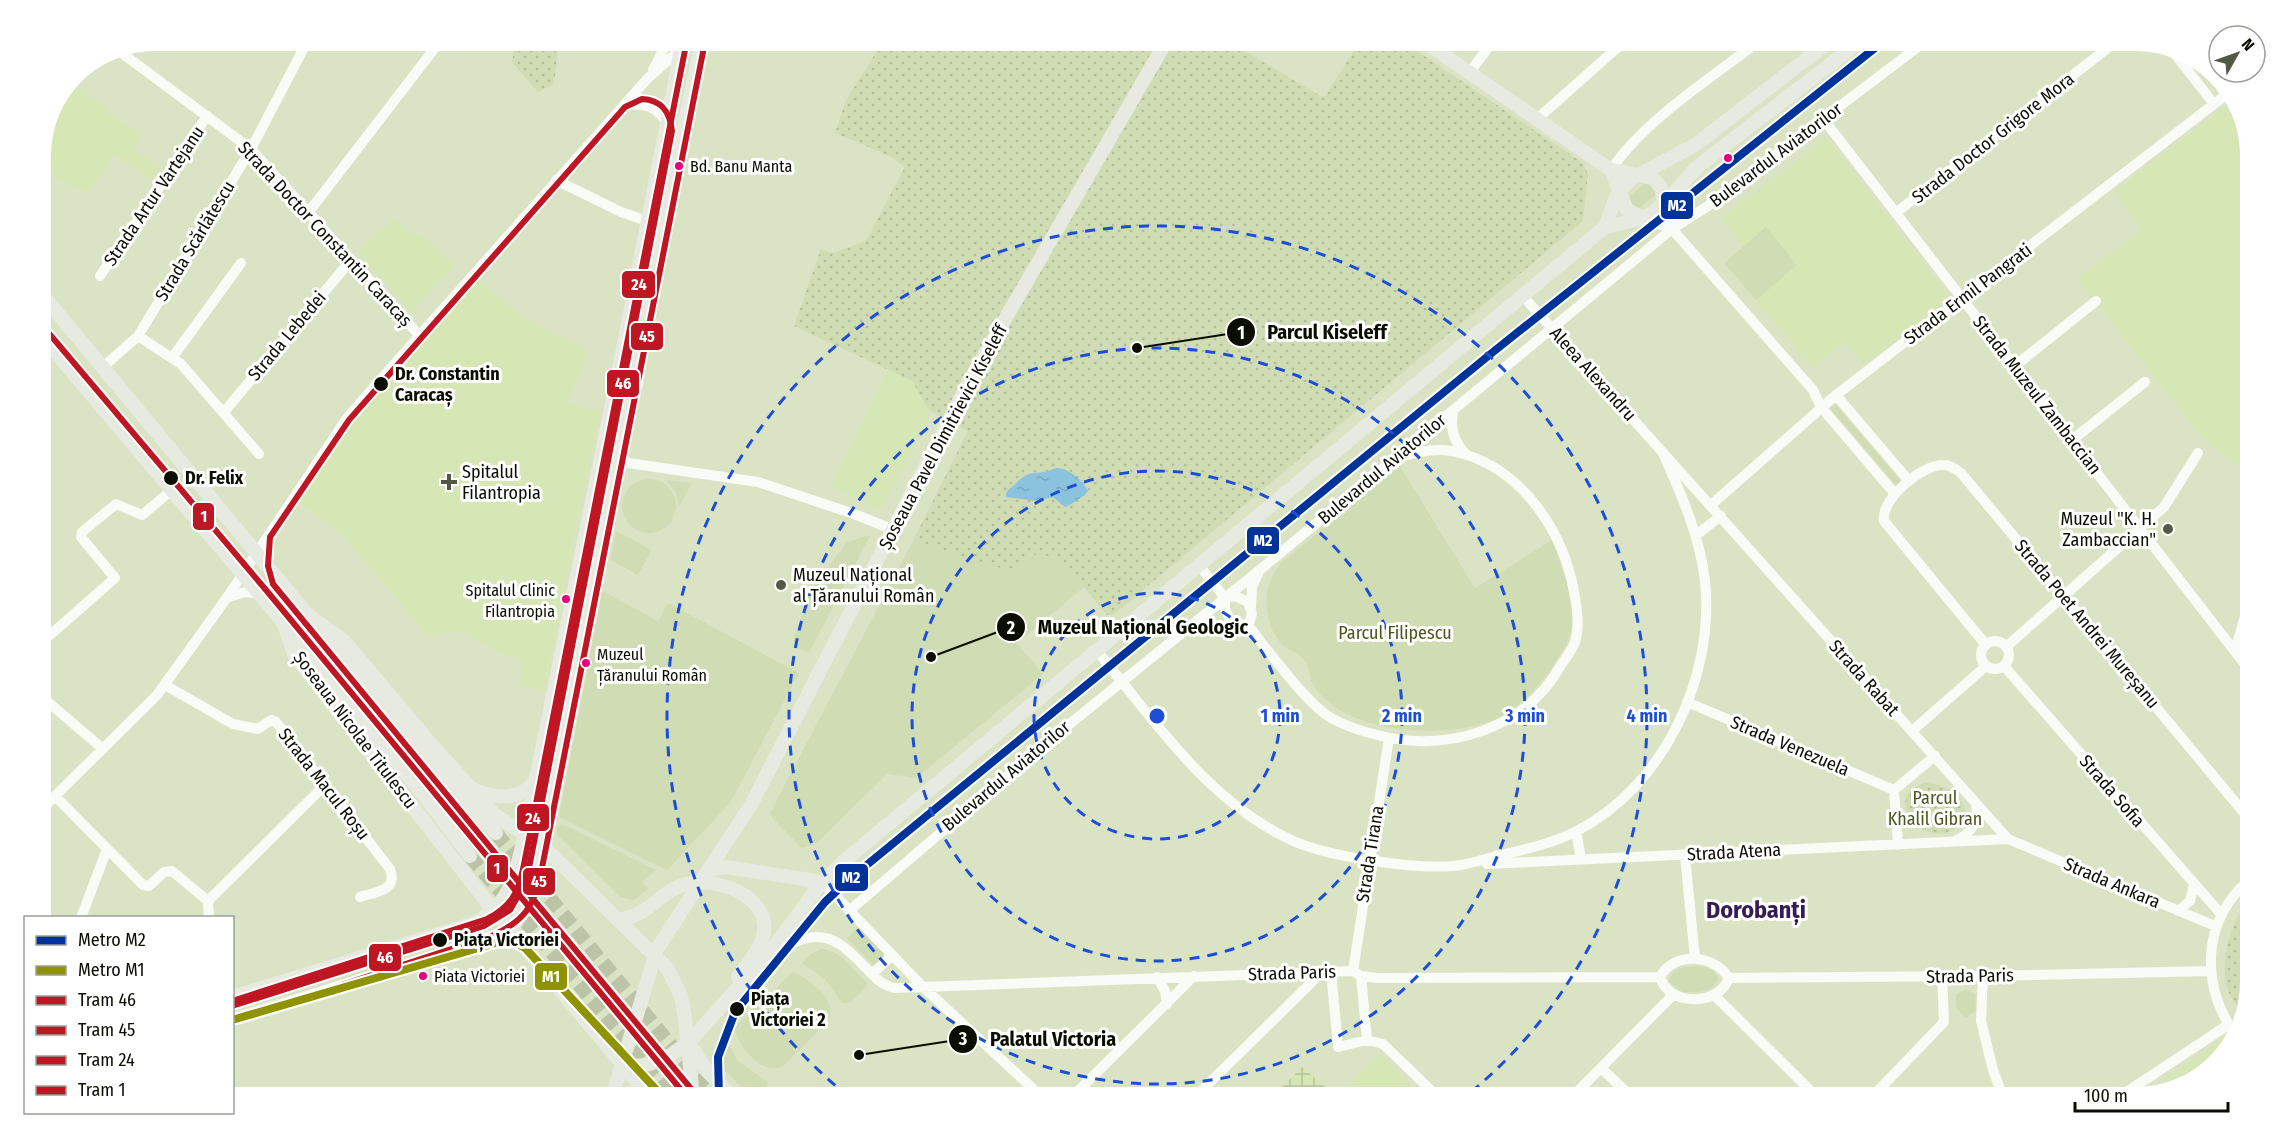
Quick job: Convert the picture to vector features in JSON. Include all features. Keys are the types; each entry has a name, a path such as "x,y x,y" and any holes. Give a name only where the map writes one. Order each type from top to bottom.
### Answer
{"main road":[{"path":"234,996 472,924 494,911 511,888 517,869 601,459 667,123 689,51"},
{"path":"234,1019 480,946 510,930 522,915 531,894 543,846 618,462 683,127 690,51"},
{"name":"Șoseaua Pavel Dimitrievici Kiseleff","path":"709,869 752,803 983,357 1161,51"},
{"path":"1438,51 1611,170 1653,178 1657,182 1665,202 1644,218 1605,227"},
{"path":"1605,227 1618,192 1637,174 1681,154 1817,51"},
{"name":"Bulevardul Aviatorilor","path":"1665,202 1694,170 1848,51"},
{"path":"667,123 683,127"},
{"path":"1611,170 1618,192 1631,212 1644,218"},
{"name":"Bulevardul Aviatorilor","path":"822,882 844,861 1605,227"},
{"path":"51,305 427,757 496,833"},
{"name":"Șoseaua Nicolae Titulescu","path":"51,347 283,622 295,656 510,930"},
{"path":"307,614 345,642 472,790 502,821 543,846 668,969 681,996 689,1041 692,1087"},
{"path":"283,622 406,772 470,856"},
{"path":"472,790 507,797 522,793 535,781"},
{"path":"615,1087 622,1063 655,955 709,869 727,867 822,882 771,951 689,1041 672,1054 650,1064 636,1066 622,1063"},
{"path":"618,920 644,912 679,887 699,884 725,886 741,892 758,909 764,925 760,943 737,978 725,1003"},
{"path":"510,930 641,1087"},
{"path":"689,1041 707,1071 722,1087"}],"street":[{"name":"Strada Scărlătescu","path":"102,368 138,336 251,149 302,51"},
{"path":"308,213 433,51"},
{"path":"648,78 660,51"},
{"path":"51,800 147,706 165,685 226,599 347,418 418,335 648,78 681,51"},
{"path":"1469,73 1486,51"},
{"path":"1537,119 1614,51"},
{"path":"1611,170 1626,149 1649,127 1746,51"},
{"name":"Bulevardul Aviatorilor","path":"849,911 1122,681 1672,229 1708,206 1913,51"},
{"name":"Strada Doctor Grigore Mora","path":"1897,213 2104,51"},
{"name":"Strada Doctor Constantin Caracaș","path":"125,55 251,149 418,335"},
{"path":"2182,62 2214,104"},
{"name":"Strada Ermil Pangrati","path":"1711,505 1836,395 2223,97"},
{"path":"624,105 649,105 662,115 667,123"},
{"name":"Strada Artur Vartejanu","path":"100,276 207,116"},
{"name":"Strada Muzeul Zambaccian","path":"1824,120 2240,658"},
{"path":"556,180 631,217 647,221"},
{"path":"1665,202 1672,229 1813,390 1821,407 1895,494 1884,510 1886,526 1986,645"},
{"path":"1644,218 1672,229"},
{"name":"Strada Lebedei","path":"224,412 351,260"},
{"path":"172,358 241,263"},
{"name":"Aleea Alexandru","path":"1523,296 1711,505"},
{"path":"2015,366 2096,302"},
{"path":"138,336 181,364 260,454"},
{"path":"2072,440 2145,382"},
{"path":"1813,390 1824,395 1836,395 1909,481"},
{"path":"1454,410 1451,426 1457,443 1467,455"},
{"path":"1199,565 1225,598 1228,618 1248,626 1314,704 1330,717 1351,728 1389,738 1421,742 1445,741 1495,728 1520,713 1541,695 1558,672 1575,642 1578,613 1571,574 1556,534 1528,495 1504,474 1467,455 1443,450 1395,458"},
{"path":"1097,651 1194,766 1237,806 1265,826 1301,844 1317,850 1369,860 1424,866 1460,865 1529,849 1576,831 1609,809 1649,772 1667,745 1687,702 1700,656 1706,604 1705,581 1696,536 1663,453"},
{"path":"2006,647 2164,507 2198,453"},
{"path":"601,459 758,482 894,530"},
{"name":"Strada Poet Andrei Mureșanu","path":"1895,494 1919,474 1936,466 1944,464 1961,473 2240,808"},
{"path":"51,634 116,578 81,537 82,532 116,504 138,514 144,514 172,490"},
{"name":"Strada Rabat","path":"1711,505 2008,839"},
{"path":"1696,536 1721,516"},
{"path":"1248,626 1252,614 1252,587 1261,569"},
{"path":"226,599 245,592 260,594"},
{"path":"1225,598 1242,597 1251,607"},
{"path":"2235,651 2240,634"},
{"path":"1994,642 2006,647 2008,659 2004,666 1996,669 1986,666 1981,655 1986,645 1994,642"},
{"path":"1912,731 1986,666"},
{"name":"Strada Sofia","path":"2004,666 2221,914"},
{"name":"Strada Macul Roșu","path":"165,685 238,726 258,729 271,720 275,720 390,868 393,880 386,890 360,897"},
{"name":"Strada Venezuela","path":"1687,702 1894,790"},
{"path":"51,705 103,749"},
{"name":"Strada Tirana","path":"1367,1040 1357,973 1369,860 1389,738"},
{"path":"1898,845 1894,790 1935,756"},
{"path":"208,901 326,785"},
{"path":"55,796 146,887 164,872 172,871 208,901 209,916"},
{"path":"1953,842 1972,829 1978,814 1976,803"},
{"path":"1576,831 1581,860"},
{"name":"Strada Atena","path":"1460,865 2008,839"},
{"name":"Strada Ankara","path":"2008,839 2216,926"},
{"path":"82,916 107,849"},
{"path":"1685,855 1695,959"},
{"path":"822,882 923,987 1030,1087"},
{"path":"2178,911 2190,901 2194,885"},
{"path":"2230,1027 2214,989 2211,971 2212,945 2221,914 2240,889"},
{"path":"771,951 809,937 830,938 848,949 872,974 892,955"},
{"path":"1695,959 1718,965 1729,978 1724,988 1714,995 1702,998 1683,998 1673,995 1663,986 1660,977 1663,972 1674,963 1695,959"},
{"path":"1327,971 1338,1047 1367,1040 1383,1044 1427,1087"},
{"path":"1206,1087 1327,971"},
{"name":"Strada Paris","path":"872,974 886,986 923,987 1327,971 1357,973 1377,978 1660,977"},
{"name":"Strada Paris","path":"1729,978 2211,971"},
{"path":"1083,1087 1194,976"},
{"path":"1882,1087 1944,1022 1942,976"},
{"path":"1983,976 1981,1021 1999,1087"},
{"path":"1157,977 1165,991 1167,1004"},
{"path":"1583,1087 1673,995"},
{"path":"1714,995 1806,1087"},
{"path":"2135,1087 2228,1024 2231,1024"},
{"path":"1602,1069 1621,1087"}],"shaded area":[{"path":"77,87 109,108 107,112 142,135 133,149 162,169 154,181 114,154 91,191 71,187 51,174 51,148 62,109"},
{"path":"2227,105 2235,121 2240,148 2240,466 2213,447 2195,429 2078,279 2141,230 2114,192"},
{"path":"1827,138 1950,298 1864,365 1845,342 1813,368 1724,263 1743,246 1721,219"},
{"path":"394,218 412,235 423,235 454,266 411,312 358,252"},
{"name":"Spitalul Filantropia","path":"477,278 524,318 588,350 568,403 600,411 544,690 520,686 522,660 501,654 464,631 428,635 342,534 299,502 353,421"},
{"path":"888,369 913,381 929,410 926,424 881,510 831,487"},
{"path":"2221,1040 2223,1041 2194,1070 2159,1084"},
{"path":"1378,1054 1413,1087 1347,1087"},
{"path":"1302,1067 1325,1087 1282,1087"}],"green space":[{"path":"514,51 558,51 554,84 538,92 512,62"},
{"path":"876,51 1244,51 1324,98 1354,51 1417,51 1583,163 1588,174 1583,221 1113,615 1107,615 1059,557 1027,554 1016,573 913,541 968,431 929,410 912,381 794,326 821,249 833,253 866,241 905,167 890,156 835,133 846,100"},
{"path":"1645,183 1650,184 1656,191 1655,195 1640,208 1635,208 1629,201 1630,196"},
{"path":"1766,227 1797,265 1756,300 1724,263"},
{"path":"1836,405 1901,483 1897,486 1832,411 1831,408"},
{"name":"Parcul Filipescu","path":"1399,465 1475,588 1552,540 1562,567 1573,615 1566,643 1551,669 1531,694 1513,710 1489,722 1469,727 1424,731 1360,720 1339,710 1322,697 1313,684 1304,660 1280,642 1269,620 1266,604 1268,588 1280,564"},
{"path":"649,479 659,481 668,487 674,496 676,506 674,516 668,525 659,531 649,533 639,531 630,525 624,516 622,506 624,496 630,487 639,481"},
{"path":"666,480 692,483 679,506 675,491"},
{"path":"616,531 652,550 638,575 610,560"},
{"path":"870,536 809,653 797,648 794,640 808,595 846,543"},
{"path":"913,541 1016,573 1027,554 1059,557 1084,587 1017,643 1043,674 916,778 887,774 817,843 802,848 773,819 770,813"},
{"path":"602,591 658,621 668,603 799,673 730,803 667,870 559,817"},
{"name":"Parcul Khalil Gibran","path":"1926,783 1945,788 1960,799 1965,814 1962,822 1954,829 1942,834 1930,832 1919,827 1910,818 1906,808 1906,798 1912,789"},
{"path":"561,825 656,870 642,882 648,889 634,900 620,897 557,835 557,828"},
{"path":"2240,913 2238,1006 2227,987 2225,972 2229,939"},
{"path":"859,927 886,954 874,966 847,938"},
{"path":"820,949 840,956 867,983 867,987 850,1003 842,1003 824,978 803,964 811,954"},
{"path":"1699,966 1712,969 1718,978 1713,987 1698,992 1682,992 1669,982 1672,973 1676,970"},
{"path":"793,972 814,984 826,997 831,1012 829,1020 783,1066 767,1067 759,1064 746,1051 734,1028"},
{"path":"1966,989 1975,994 1976,1010 1966,1018 1956,1008 1956,994"},
{"path":"725,1039 738,1061 768,1082 766,1087 742,1087 714,1060 713,1051"}],"water":[{"path":"1056,468 1075,475 1086,487 1087,493 1065,507 1053,497 1037,501 1006,497 1006,493 1025,476"}],"tunnel":[{"path":"496,833 706,1087"},
{"path":"470,856 666,1087"}],"metro line":[{"name":"M2","path":"719,1087 718,1057 735,1012 825,902 846,882 1493,352 1871,51"},
{"name":"M1","path":"234,1019 499,942 512,941 525,948 654,1087"}],"tram line":[{"name":"24","path":"234,1000 487,919 502,910 515,893 523,869 685,51"},
{"name":"45","path":"235,1020 494,935 513,924 531,903 541,873 703,51"},
{"name":"46","path":"642,99 655,102 664,108 672,131 529,868 523,887 273,584 268,566 270,537 349,420 625,107 642,99"},
{"name":"1","path":"51,336 266,590 679,1087"},
{"name":"46","path":"234,1005 484,926 510,910 523,887"},
{"name":"46","path":"523,887 690,1087"}],"place":[{"name":"Bd. Banu Manta","path":"679,166"},
{"name":"Parcul Kiseleff","path":"1137,348"},
{"name":"Dr. Constantin Caracaș","path":"381,384"},
{"name":"Dr. Felix","path":"171,478"},
{"name":"Spitalul Filantropia","path":"449,482"},
{"name":"Muzeul \"K. H. Zambaccian\"","path":"2168,529"},
{"name":"Muzeul Național al Țăranului Român","path":"781,585"},
{"name":"Spitalul Clinic Filantropia","path":"566,599"},
{"name":"Muzeul Național Geologic","path":"931,657"},
{"name":"Muzeul Țăranului Român","path":"586,663"},
{"name":"Piața Victoriei","path":"440,940"},
{"name":"Piata Victoriei","path":"423,976"},
{"name":"Piața Victoriei 2","path":"737,1009"},
{"name":"Palatul Victoria","path":"859,1055"}],"district":[{"name":"Dorobanți","path":"1756,910"}]}
